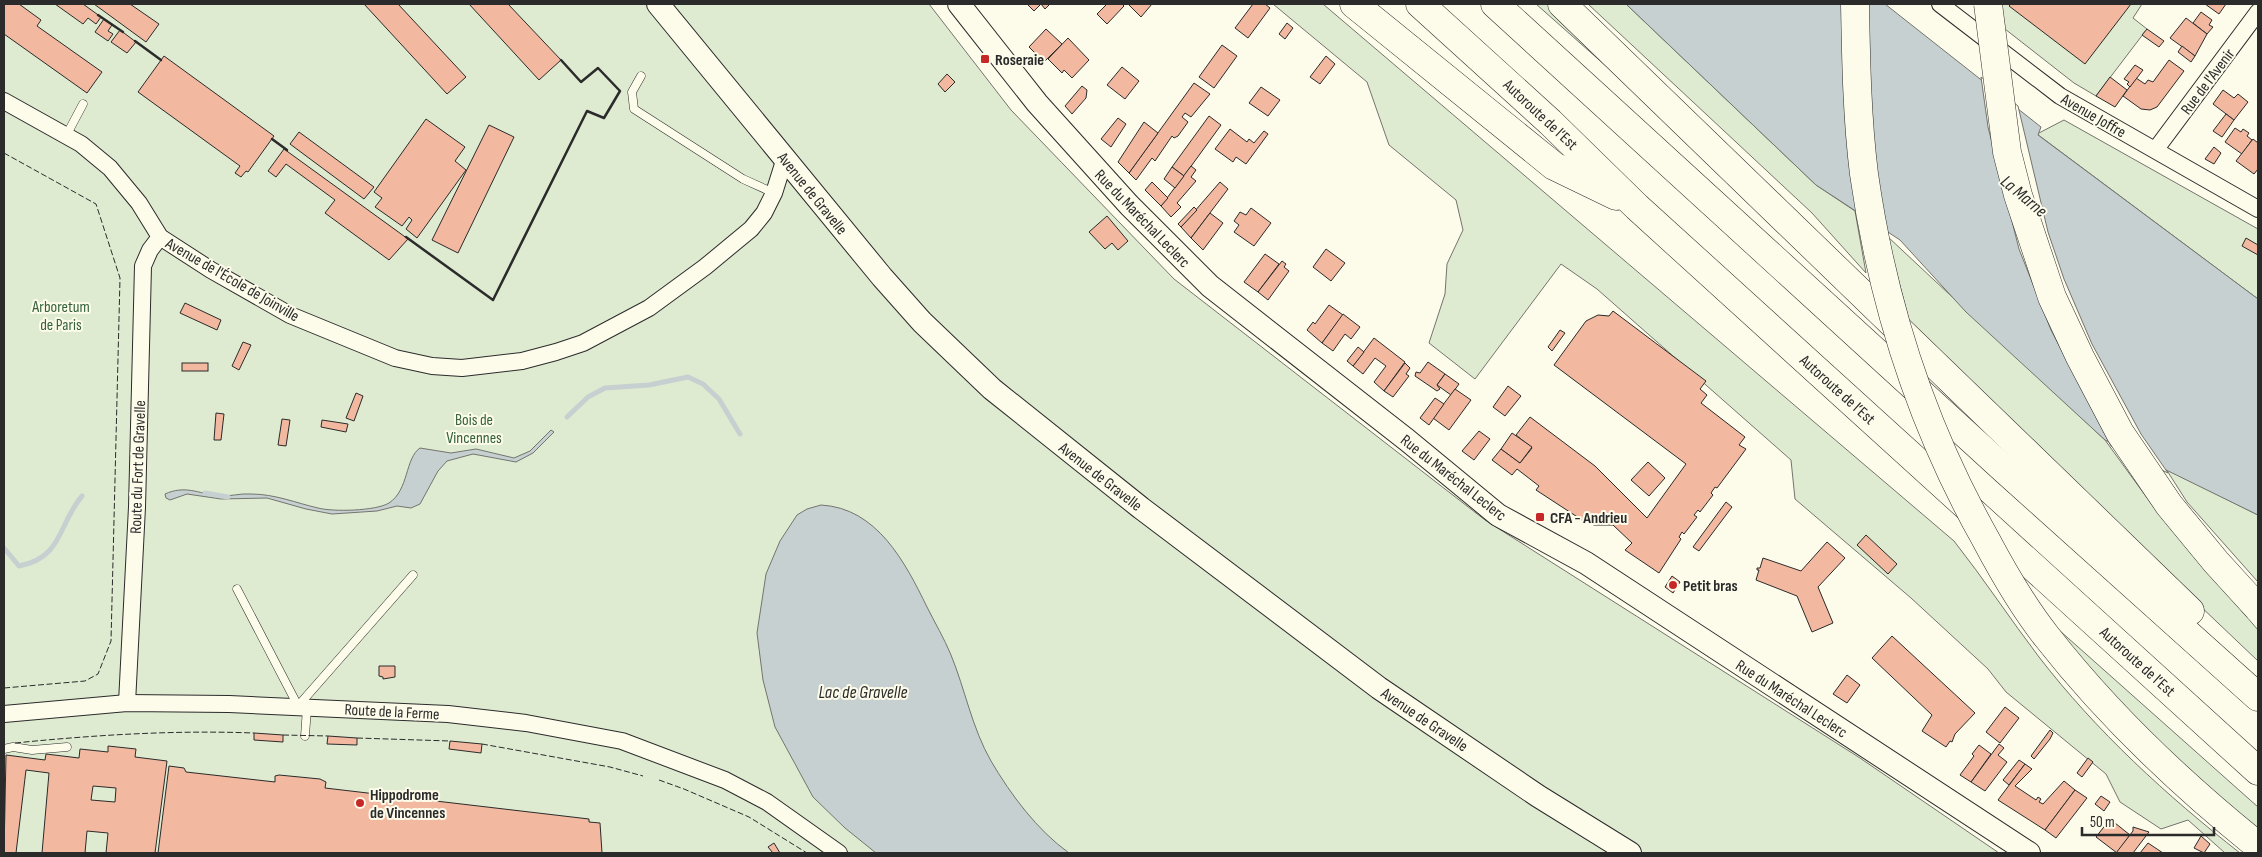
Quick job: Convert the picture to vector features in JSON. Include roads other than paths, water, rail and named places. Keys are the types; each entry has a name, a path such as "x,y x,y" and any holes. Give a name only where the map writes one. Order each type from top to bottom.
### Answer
{"highway":[{"path":"1354,4 1554,166 1638,207"},
{"name":"Autoroute de l’Est","path":"1420,4 1550,122 1638,207 2258,772"},
{"path":"1495,4 2005,470 2249,688"},
{"path":"1562,4 2223,643 2249,688"},
{"path":"1855,4 1856,65 1864,174 1885,283 1920,401 1962,497 2002,570 2045,636 2112,713 2204,802 2258,846"},
{"path":"1988,4 2007,152 2018,195 2052,297 2080,358 2120,433 2169,505 2216,562 2258,608"}],"street":[{"name":"Avenue de Gravelle","path":"658,4 848,236 922,322 1015,409 1141,508 1379,688 1538,796 1630,853"},
{"name":"Rue du Maréchal Leclerc","path":"959,4 1037,103 1129,205 1210,286 1407,440 1498,515 1586,563 2029,853"},
{"name":"Avenue Joffre","path":"1940,4 2060,96 2156,149 2258,209"},
{"name":"Rue de l'Avenir","path":"2156,149 2258,12"},
{"name":"Avenue de l'École de Joinville","path":"4,101 81,144 110,168 140,203 160,237 211,270 290,315 395,358 432,366 462,368 522,361 583,344 619,325 670,294 731,246 764,213 774,193 785,158"},
{"name":"Route du Fort de Gravelle","path":"127,703 137,508 143,266 150,250 160,237"},
{"name":"Route de la Ferme","path":"4,714 127,703 302,707 458,715 526,723 613,739 725,780 767,802 833,851"}],"lane":[{"path":"641,76 632,92 634,109 743,179 774,193"},
{"path":"66,136 83,104"},
{"path":"302,707 412,575"},
{"path":"237,588 302,707 305,736"},
{"path":"4,742 13,747 32,750 67,747"},
{"path":"4,749 13,747"}],"water":[{"name":"La Marne","path":"1626,4 1885,4 2041,127 2038,135 2258,299 2258,515 2105,440 1966,312 1900,240 1816,185"},
{"path":"551,430 554,432 533,453 516,462 473,454 447,461 438,471 420,504 411,508 397,506 377,511 332,514 267,498 221,499 187,494 170,500 166,498 165,494 172,491 191,490 217,496 260,494 325,509 354,510 375,508 389,503 395,497 404,483 415,453 420,448 451,453 476,449 514,458 530,451"},
{"name":"Lac de Gravelle","path":"821,505 841,508 858,516 887,540 899,556 948,649 974,722 991,761 1007,786 1036,823 1069,853 876,853 845,828 813,797 775,727 763,680 757,633 766,574 780,541 797,515 807,509"}],"waterway":[{"path":"567,417 588,397 605,388 649,385 688,377 703,384 719,399 740,434"},
{"path":"205,493 228,497"},
{"path":"4,548 19,566 44,556 52,548 82,496"}],"place":[{"name":"Roseraie","path":"985,59"},
{"name":"CFA - Andrieu","path":"1540,517"},
{"name":"Petit bras","path":"1673,585"},
{"name":"Hippodrome de Vincennes","path":"360,803"}],"park label":[{"name":"Arboretum de Paris","path":"61,315"},
{"name":"Bois de Vincennes","path":"474,428"}]}
